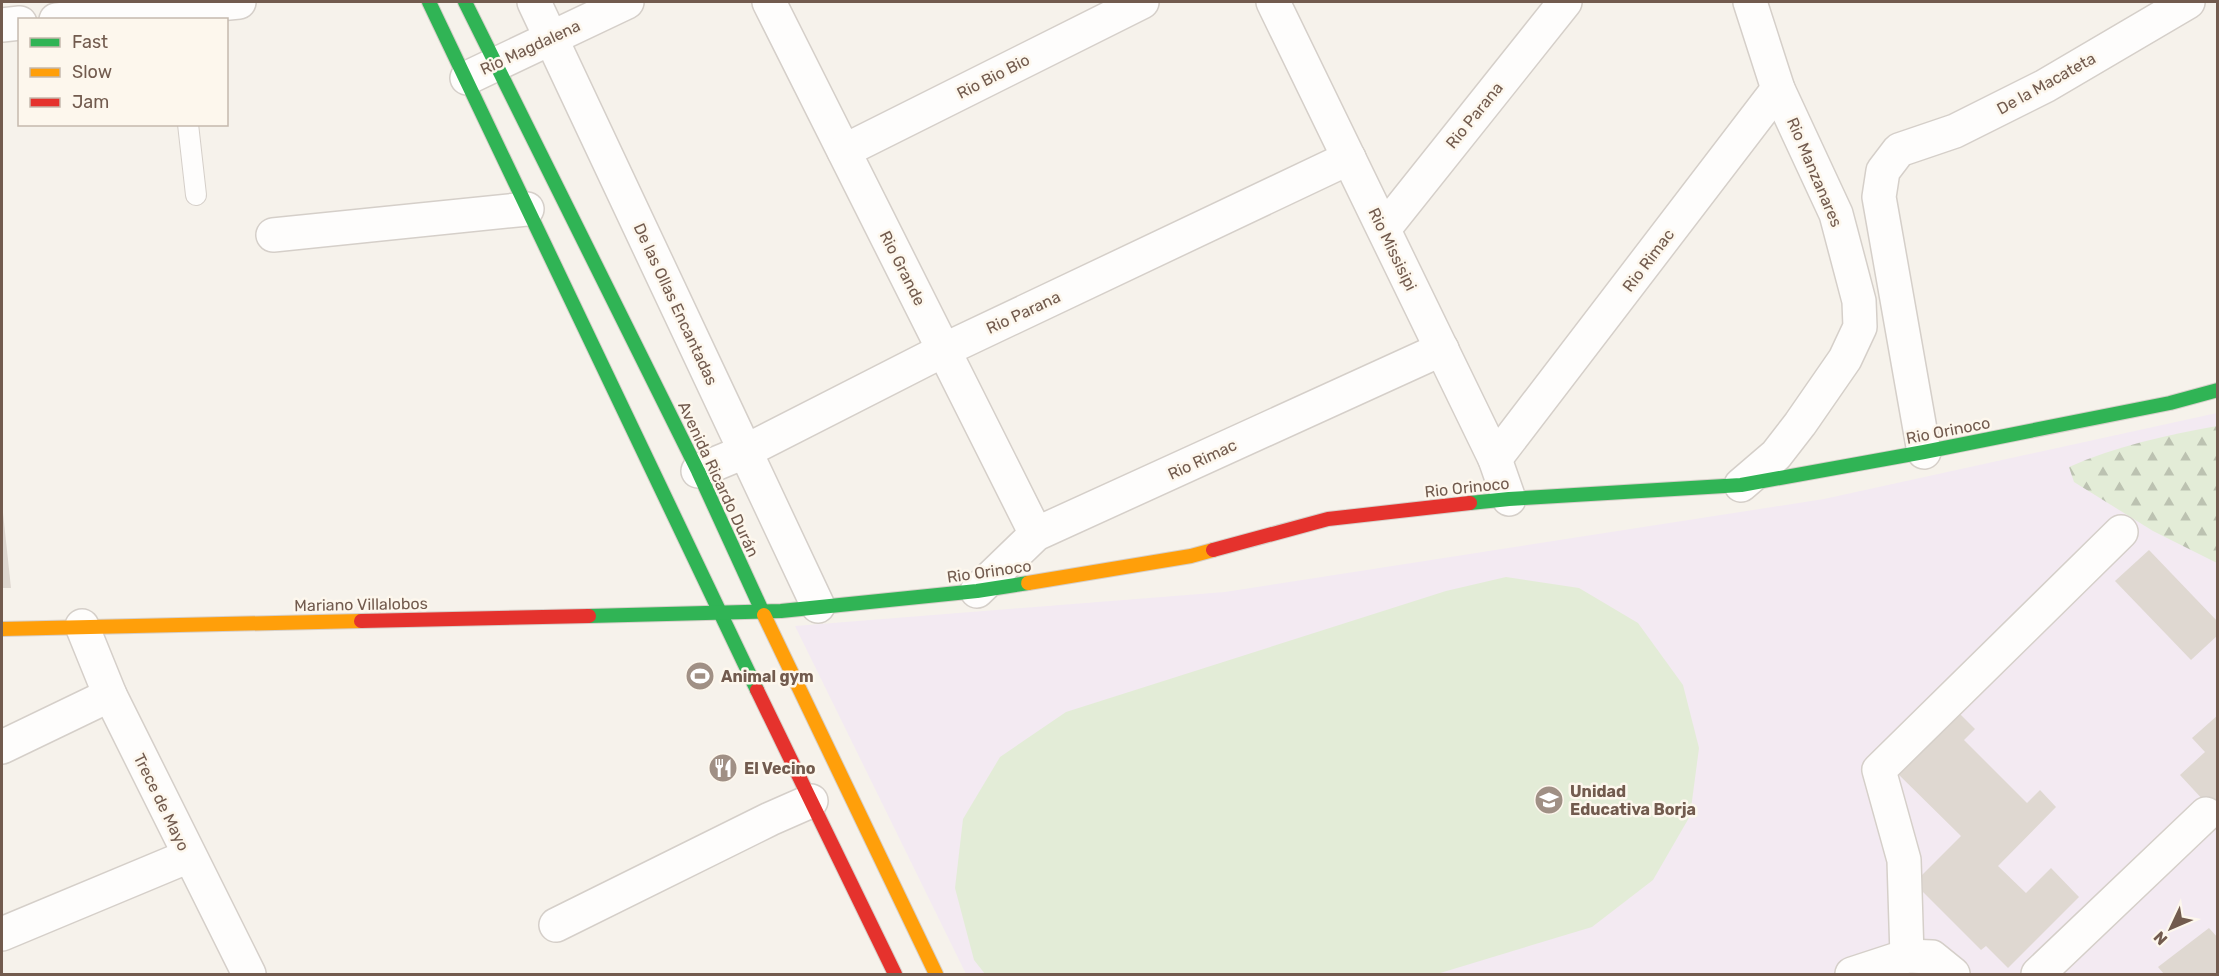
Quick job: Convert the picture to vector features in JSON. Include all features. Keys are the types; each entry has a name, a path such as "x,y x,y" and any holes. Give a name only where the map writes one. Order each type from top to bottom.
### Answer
{"street":[{"path":"70,13 175,14 239,2"},
{"name":"Avenida Ricardo Durán","path":"429,2 481,71 698,471 936,975"},
{"name":"Avenida Ricardo Durán","path":"465,2 481,71 527,209 895,975"},
{"name":"De las Ollas Encantadas","path":"534,2 818,606"},
{"name":"Rio Magdalena","path":"481,71 627,2"},
{"name":"Rio Grande","path":"768,2 1036,534"},
{"name":"Rio Bio Bio","path":"844,151 1142,2"},
{"name":"Rio Parana","path":"1384,229 1565,2"},
{"name":"Rio Manzanares","path":"1741,485 1776,454 1800,424 1845,359 1860,327 1859,301 1836,214 1778,89 1750,2"},
{"name":"De la Macateta","path":"1924,452 1879,197 1883,171 1899,150 1955,130 2045,86 2188,2"},
{"name":"Rio Missisipi","path":"1281,6 1349,158 1496,459 1509,499"},
{"path":"2,25 18,23"},
{"name":"Rio Rimac","path":"1496,459 1778,89"},
{"name":"Rio Parana","path":"698,471 744,452 944,350 1349,158"},
{"path":"273,235 527,209"},
{"name":"Rio Rimac","path":"977,591 1036,534 1442,349"},
{"name":"Rio Orinoco","path":"720,614 763,612 977,591 1191,556 1328,519 1509,499 1741,485 1924,452 2170,403 2217,390"},
{"path":"1907,956 1904,860 1879,770 2121,532"},
{"name":"Mariano Villalobos","path":"2,629 720,614"},
{"name":"Trece de Mayo","path":"82,626 110,695 249,975"},
{"path":"2,747 110,695"},
{"path":"556,926 770,819 811,801"},
{"path":"2038,975 2206,814"},
{"path":"2,934 189,856"},
{"path":"1852,975 1907,956 1932,957 1953,975"}],"lane":[{"path":"188,126 196,195"}],"shaded area":[{"name":"Unidad Educativa Borja","path":"2217,413 2217,974 966,974 795,626 1225,592 1824,499"}],"green space":[{"path":"2217,426 2217,563 2153,531 2074,482 2069,467 2142,442"},
{"path":"1506,577 1579,588 1638,623 1683,685 1699,748 1690,816 1653,880 1592,927 1437,974 985,974 974,960 955,888 963,819 1000,757 1066,712 1446,591"}],"building":[{"path":"3,513 11,588 2,588"},
{"path":"2149,550 2218,622 2218,635 2191,660 2115,581"},
{"path":"1956,710 1975,729 1964,740 2027,803 2040,790 2056,807 1998,866 2026,893 2051,868 2079,897 2008,968 1986,946 1981,950 1914,883 1961,836 1895,771"},
{"path":"2218,715 2218,816 2180,775 2205,752 2192,738"},
{"path":"2209,928 2218,938 2218,974 2164,974 2158,967"}],"traffic: fast":[{"path":"429,2 757,690"},
{"path":"465,2 698,471 764,615"},
{"path":"1470,503 1741,485 1924,452 2170,403 2218,390"},
{"path":"589,616 781,611 977,591 1028,583"}],"traffic: slow":[{"path":"1028,583 1191,556 1213,550"},
{"path":"764,615 936,974"},
{"path":"2,629 361,621"}],"traffic: jam":[{"path":"1213,550 1328,519 1470,503"},
{"path":"361,621 589,616"},
{"path":"757,690 895,974"}],"place":[{"name":"Animal gym","path":"700,676"},
{"name":"El Vecino","path":"723,768"},
{"name":"Unidad Educativa Borja","path":"1549,800"}]}
